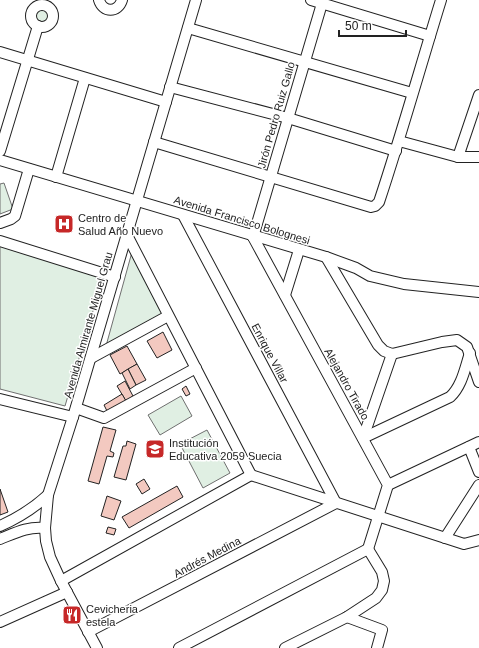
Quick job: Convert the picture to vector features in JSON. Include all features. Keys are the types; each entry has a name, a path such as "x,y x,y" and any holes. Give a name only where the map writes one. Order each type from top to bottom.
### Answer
{"street":[{"path":"99,0 100,4 106,9 113,10 119,6 122,0"},
{"name":"Avenida Almirante Miguel Grau","path":"97,648 61,581 50,557 46,541 45,528 48,495 75,413 196,0"},
{"path":"311,0 322,2 430,36"},
{"path":"154,142 371,207 375,206 379,202 398,146 412,93 441,0"},
{"name":"Jirón Pedro Ruiz Gallo","path":"253,236 322,2"},
{"path":"0,151 38,26"},
{"path":"188,28 412,93"},
{"path":"0,52 166,102"},
{"path":"56,177 85,78"},
{"path":"170,87 398,146 458,157 479,157"},
{"path":"458,157 479,95"},
{"name":"Avenida Francisco Bolognesi","path":"0,160 326,257 356,268 370,276 404,284 479,292"},
{"path":"0,222 11,219 15,216 28,169"},
{"name":"Enrique Villar","path":"183,215 336,503"},
{"path":"127,235 250,475 464,544 479,540"},
{"name":"Alejandro Tirado","path":"253,236 388,485"},
{"path":"0,241 115,277"},
{"path":"285,295 299,250"},
{"path":"326,257 378,345 384,352 392,354 442,342 457,340 468,347 479,382"},
{"path":"91,358 168,316"},
{"path":"363,438 450,397 456,392 459,386 470,353"},
{"path":"363,438 392,354"},
{"path":"0,398 104,418 196,368"},
{"path":"179,648 368,549 388,485 479,442"},
{"path":"469,447 479,472"},
{"path":"61,581 250,475"},
{"path":"445,538 479,485"},
{"path":"0,526 35,507 48,495"},
{"name":"Andrés Medina","path":"88,632 336,503"},
{"path":"0,539 26,529 35,527 45,528"},
{"path":"285,648 347,617 376,598 382,590 384,581 382,572 368,549"},
{"path":"0,622 67,592"},
{"path":"347,617 381,629 382,631 378,648"}],"green space":[{"path":"40,8 46,8 51,13 49,22 46,24 40,24 35,19 35,13"},
{"path":"4,183 13,209 0,214 0,184"},
{"path":"0,245 103,277 65,406 0,389"},
{"path":"132,252 164,314 106,346"},
{"path":"181,396 192,416 160,435 148,415"},
{"path":"207,430 230,473 203,488 180,444"}],"building":[{"path":"163,332 172,350 157,358 147,341"},
{"path":"127,346 137,364 120,374 110,355"},
{"path":"137,364 146,380 136,385 128,369"},
{"path":"128,369 136,385 130,389 122,373"},
{"path":"125,381 133,396 126,401 117,386"},
{"path":"186,386 190,394 186,396 182,389"},
{"path":"122,394 126,401 107,411 104,405"},
{"path":"103,427 116,430 110,451 114,453 113,457 107,456 99,484 88,481"},
{"path":"127,441 136,444 126,480 114,477 123,446 126,446"},
{"path":"144,479 150,489 142,494 136,484"},
{"path":"177,486 183,497 129,528 122,517"},
{"path":"0,489 8,512 0,515"},
{"path":"107,496 121,501 114,520 101,516"},
{"path":"108,527 116,529 114,535 106,533"}],"place":[{"name":"Centro de Salud Año Nuevo","path":"64,224"},
{"name":"Institución Educativa 2059 Suecia","path":"155,449"},
{"name":"Cevicheria estela","path":"72,615"}]}
